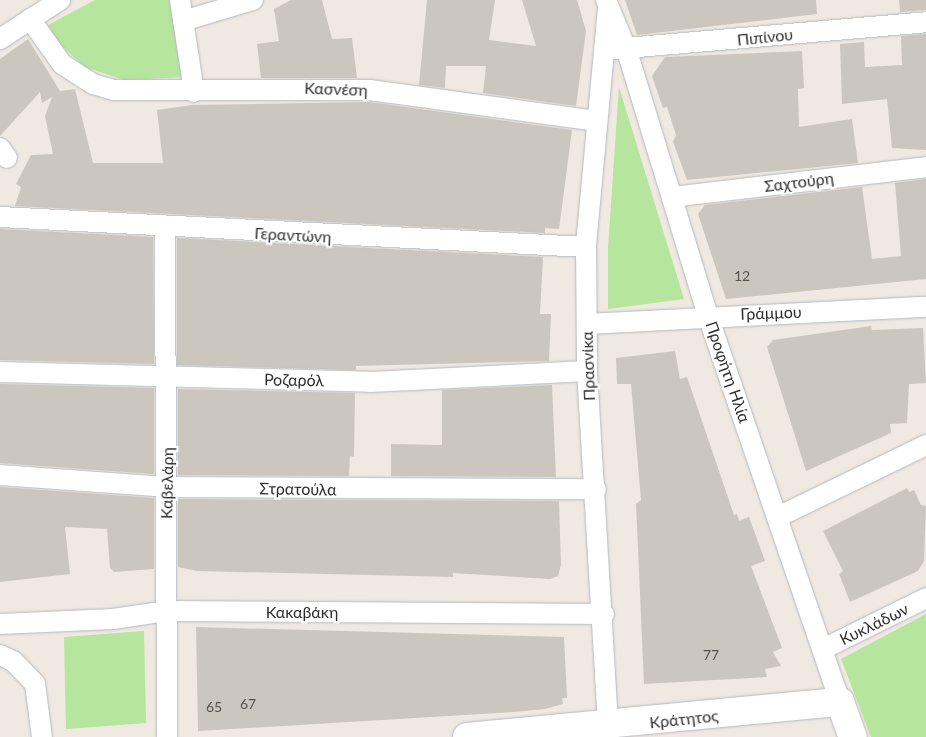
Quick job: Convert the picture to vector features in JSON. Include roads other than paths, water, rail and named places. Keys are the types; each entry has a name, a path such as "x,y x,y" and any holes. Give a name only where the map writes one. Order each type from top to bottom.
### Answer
{"street":[{"path":"0,39 60,0"},
{"path":"180,0 194,92"},
{"path":"183,21 253,0"},
{"name":"Πρασνίκα","path":"607,2 605,48 596,121 586,247 587,371 604,614 608,732"},
{"name":"Προφήτη Ηλία","path":"607,2 627,51 708,316 853,737"},
{"name":"Κασνέση","path":"30,19 51,52 77,76 114,90 194,92 370,90 596,121"},
{"name":"Πιπίνου","path":"605,48 627,51 926,22"},
{"name":"Σαχτούρη","path":"672,197 926,167"},
{"name":"Γεραντώνη","path":"0,217 165,229 586,247"},
{"name":"Καβελάρη","path":"165,229 169,377 166,486 167,737"},
{"name":"Γράμμου","path":"587,324 708,316 926,307"},
{"name":"Ροζαρόλ","path":"0,372 372,382 587,371"},
{"path":"778,517 926,445"},
{"name":"Στρατούλα","path":"0,475 166,486 596,490"},
{"name":"Κυκλάδων","path":"823,649 926,598"},
{"name":"Κακαβάκη","path":"0,624 114,619 167,611 604,614"},
{"path":"0,655 13,661 35,684 42,737"},
{"name":"Κράτητος","path":"467,737 608,732 840,702"}]}
